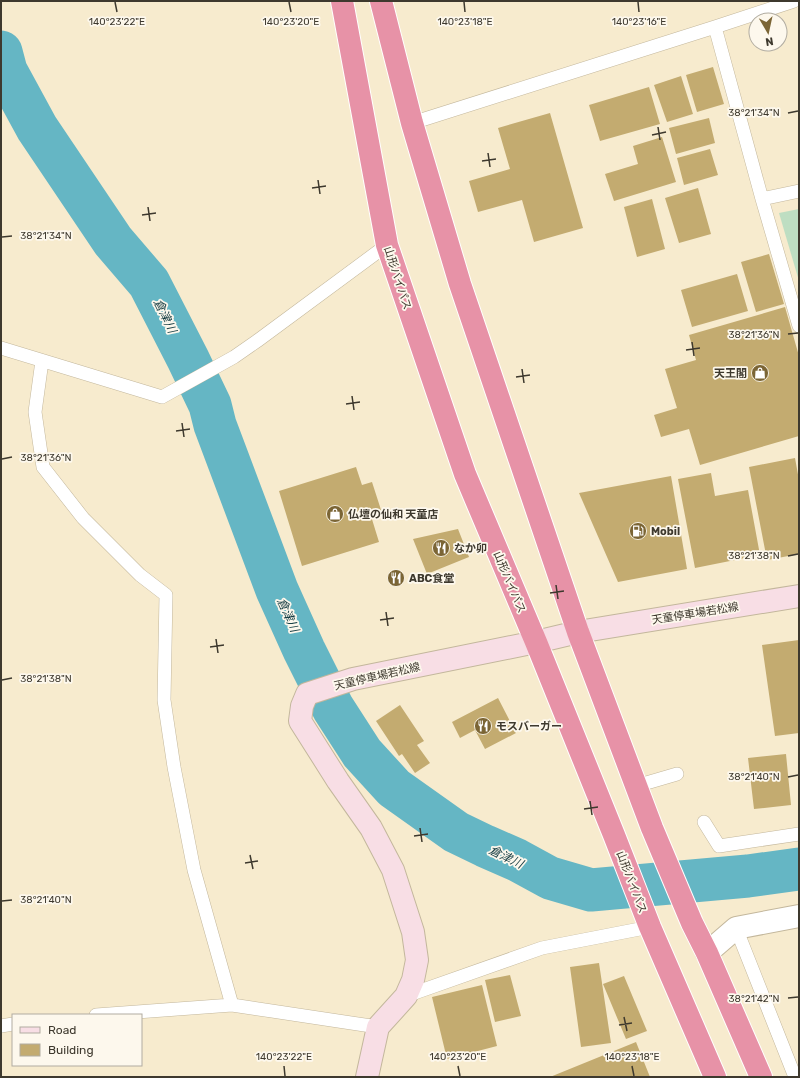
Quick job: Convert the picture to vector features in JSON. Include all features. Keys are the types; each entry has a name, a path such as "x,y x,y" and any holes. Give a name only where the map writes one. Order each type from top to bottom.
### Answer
{"highway":[{"name":"山形バイパス","path":"342,1 387,245 465,474 536,642 650,927 715,1077"},
{"path":"381,1 412,122 460,284 578,632 652,828 760,1077"}],"main road":[{"name":"天童停車場若松線","path":"367,1077 378,1027 406,996 413,980 417,960 414,932 393,870 371,828 338,781 300,721 302,706 307,694 353,679 536,642 578,632 799,596"}],"street":[{"path":"706,953 736,928 799,916"}],"lane":[{"path":"412,122 794,1"},
{"path":"715,27 762,199 799,326"},
{"path":"762,199 799,191"},
{"path":"1,348 162,397 234,357 387,245"},
{"path":"42,361 35,412 43,467 83,518 140,575 166,594 164,700 174,766 194,870 232,1005"},
{"path":"636,786 677,774"},
{"path":"704,822 719,846 799,834"},
{"path":"406,996 542,948 650,927"},
{"path":"736,928 795,1077"},
{"path":"110,1014 232,1005 378,1027"},
{"path":"1,1026 12,1024"}],"green space":[{"path":"799,209 799,281 779,213"}],"building":[{"path":"713,67 724,104 697,112 686,75"},
{"path":"681,76 693,114 667,122 654,85"},
{"path":"649,87 660,124 600,141 589,105"},
{"path":"550,113 583,228 534,242 522,200 478,212 469,181 510,169 498,128"},
{"path":"709,118 715,143 676,154 669,128"},
{"path":"662,137 676,182 614,201 605,174 638,164 633,146"},
{"path":"710,149 718,175 684,185 677,158"},
{"path":"698,188 711,234 679,243 665,198"},
{"path":"652,199 665,249 637,257 624,207"},
{"path":"769,254 784,304 756,312 741,262"},
{"path":"737,274 748,311 692,327 681,290"},
{"path":"785,307 799,356 799,436 700,465 689,429 661,437 654,415 677,408 665,369 696,360 689,335"},
{"path":"795,458 799,480 799,554 767,560 749,467"},
{"path":"356,467 362,485 372,482 382,513 371,516 379,542 302,566 279,491"},
{"path":"711,473 715,496 748,490 760,555 695,568 678,479"},
{"name":"Mobil","path":"671,476 687,569 618,582 579,493"},
{"name":"なか卯","path":"458,529 469,557 427,574 413,539"},
{"path":"799,640 799,733 775,736 762,645"},
{"name":"モスバーガー","path":"498,698 516,733 485,749 475,730 460,738 452,722"},
{"path":"400,705 424,741 417,745 430,763 415,773 402,754 399,756 376,721"},
{"path":"786,754 791,805 754,809 748,758"},
{"path":"599,963 611,1043 581,1047 570,967"},
{"path":"510,975 521,1016 495,1022 485,980"},
{"path":"624,976 647,1031 626,1039 603,984"},
{"path":"482,985 497,1046 447,1059 432,997"},
{"path":"636,1042 650,1077 550,1077"}],"waterway":[{"name":"倉津川","path":"1,52 6,71 37,128 113,241 149,283 210,405 215,425 277,590 304,650 333,708 362,753 394,788 456,832 517,860 550,878 591,890 748,876 799,869"}],"place":[{"name":"天王閣","path":"760,373"},
{"name":"仏壇の仙和 天童店","path":"335,514"},
{"name":"Mobil","path":"638,531"},
{"name":"なか卯","path":"441,548"},
{"name":"ABC食堂","path":"396,578"},
{"name":"モスバーガー","path":"483,726"}]}
